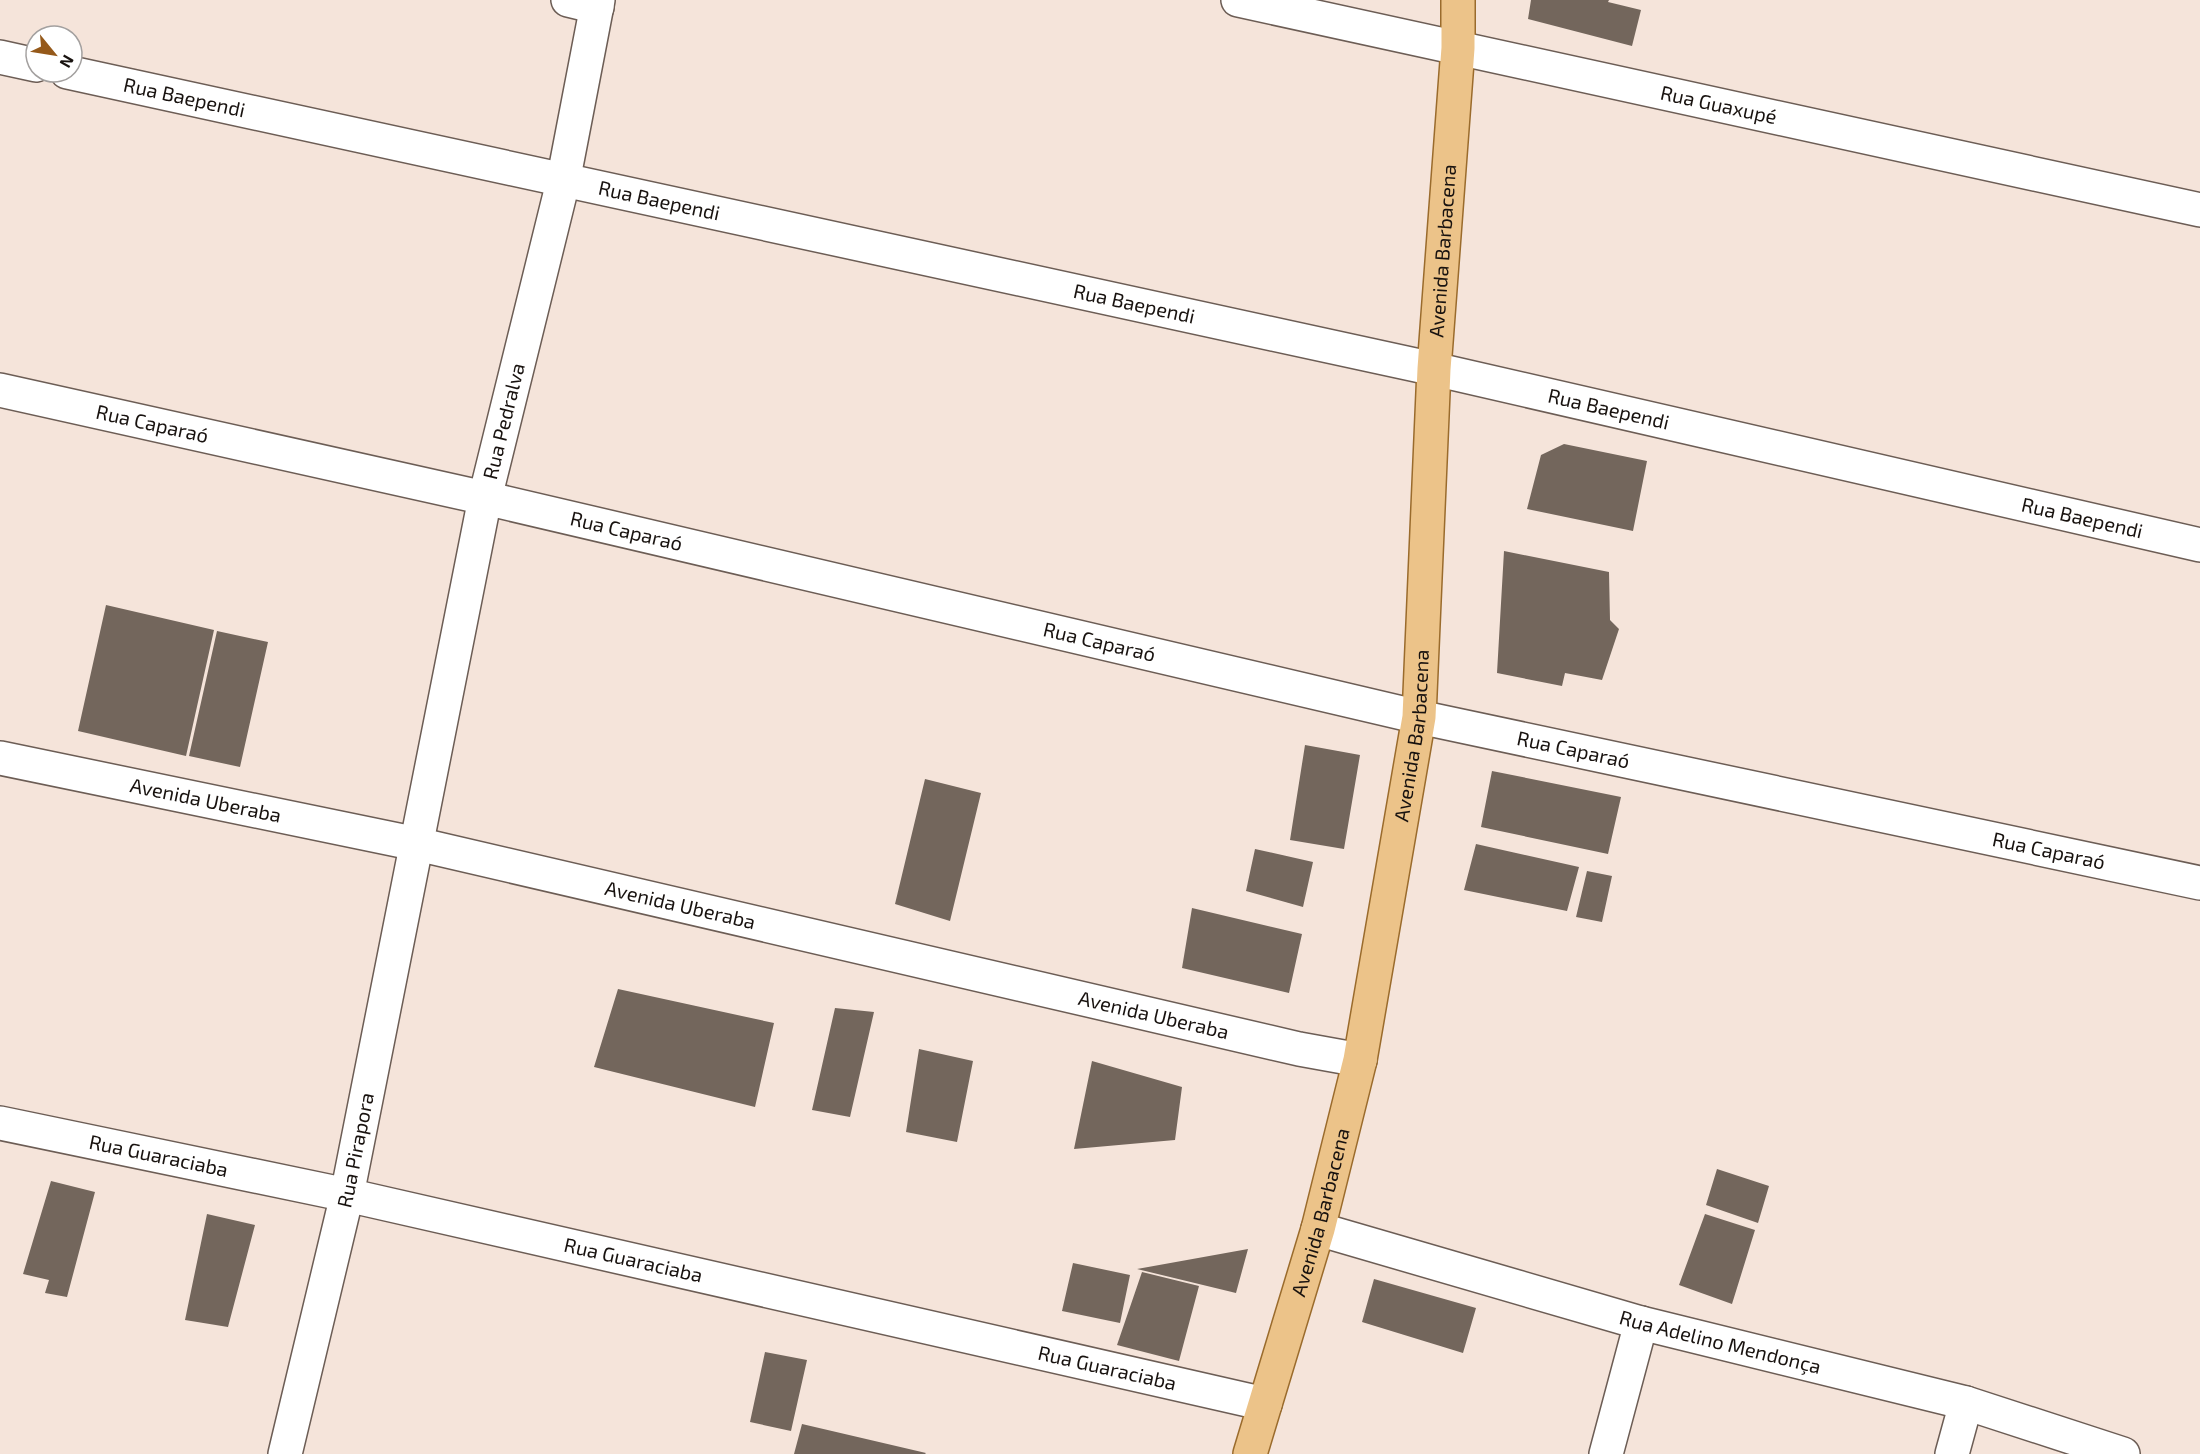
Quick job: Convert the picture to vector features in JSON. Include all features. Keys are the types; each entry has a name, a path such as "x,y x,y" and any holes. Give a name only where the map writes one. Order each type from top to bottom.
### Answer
{"main road":[{"name":"Avenida Barbacena","path":"1250,1454 1318,1228 1360,1060 1419,717 1434,369 1458,48 1458,0"}],"street":[{"name":"Rua Guaxupé","path":"1238,0 2200,210"},
{"name":"Rua Pedralva","path":"417,844 485,498 563,182 588,2"},
{"path":"0,57 24,62"},
{"name":"Rua Baependi","path":"84,76 563,182 1434,369 2200,545"},
{"name":"Rua Caparaó","path":"0,390 485,498 1419,717 2200,883"},
{"name":"Avenida Uberaba","path":"0,758 417,844 1299,1049 1360,1060"},
{"name":"Rua Pirapora","path":"285,1454 346,1195 417,844"},
{"name":"Rua Guaraciaba","path":"0,1123 346,1195 1265,1404"},
{"name":"Rua Adelino Mendonça","path":"1318,1228 1641,1323 1966,1402 2123,1454"},
{"path":"1606,1454 1641,1323"},
{"path":"1952,1454 1966,1402"}],"building":[{"path":"1531,0 1609,0 1608,2 1641,10 1632,46 1528,19"},
{"path":"1564,444 1647,461 1633,531 1527,509 1541,455"},
{"path":"1504,551 1609,572 1610,620 1619,629 1602,680 1565,673 1562,686 1497,673"},
{"path":"106,605 214,630 186,756 78,731"},
{"path":"217,631 268,642 240,767 189,756"},
{"path":"1305,745 1360,755 1344,849 1290,840"},
{"path":"1492,771 1621,797 1608,854 1481,827"},
{"path":"925,779 981,793 950,921 895,904"},
{"path":"1476,844 1579,867 1567,911 1464,890"},
{"path":"1255,849 1313,862 1303,907 1246,891"},
{"path":"1587,871 1612,876 1602,922 1576,917"},
{"path":"1192,908 1302,934 1289,993 1182,968"},
{"path":"618,989 774,1023 755,1107 594,1067"},
{"path":"835,1008 874,1012 850,1117 812,1110"},
{"path":"919,1049 973,1061 957,1142 906,1132"},
{"path":"1092,1061 1182,1087 1175,1140 1074,1149"},
{"path":"1717,1169 1769,1186 1758,1223 1706,1205"},
{"path":"51,1181 95,1192 67,1297 45,1293 49,1280 23,1274"},
{"path":"207,1214 255,1225 228,1327 185,1320"},
{"path":"1705,1214 1755,1230 1732,1304 1679,1285"},
{"path":"1248,1249 1236,1293 1137,1269"},
{"path":"1073,1263 1130,1275 1120,1323 1062,1311"},
{"path":"1142,1272 1199,1286 1179,1361 1117,1345"},
{"path":"1374,1279 1476,1308 1463,1353 1362,1322"},
{"path":"765,1352 807,1360 791,1431 750,1422"},
{"path":"802,1424 926,1453 794,1454"}]}
